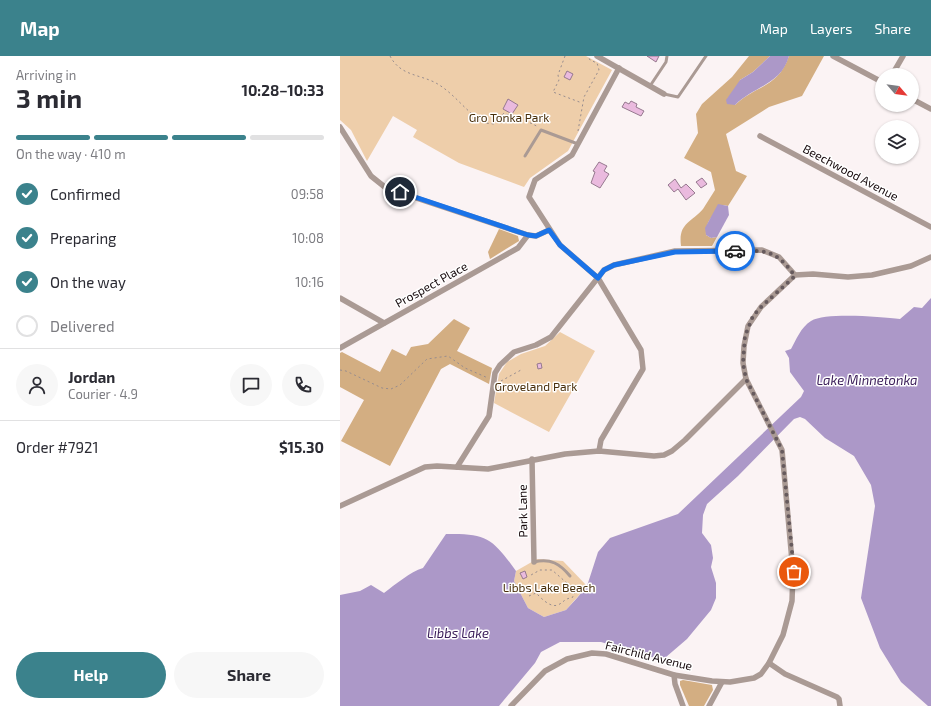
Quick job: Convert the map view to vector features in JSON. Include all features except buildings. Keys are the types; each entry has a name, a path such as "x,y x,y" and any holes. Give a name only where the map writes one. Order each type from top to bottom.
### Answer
{"street":[{"path":"597,56 664,94"},
{"path":"833,56 875,78"},
{"path":"896,68 903,56"},
{"path":"599,451 601,440 643,369 644,360 642,350 598,278 560,245 529,197 530,189 535,180 572,155 619,68"},
{"path":"919,103 931,109"},
{"path":"340,127 371,176 386,188 528,235 536,236 549,230"},
{"name":"Beechwood Avenue","path":"760,136 931,227"},
{"name":"Prospect Place","path":"340,348 518,248 528,235"},
{"path":"457,467 489,416 495,373 500,365 514,352 536,345 550,337 604,270 614,265 675,252 756,250 769,252 779,257 795,276"},
{"path":"840,706 840,700 837,697 785,674 769,664 783,635 790,611 794,587 793,557 782,450 746,379 743,363 745,336 753,316 795,276 813,274 848,277 872,275 911,266 931,257"},
{"path":"340,298 384,323"},
{"path":"340,506 425,467 437,466 488,469 565,454 599,451 654,456 664,455 672,451 746,379"},
{"name":"Park Lane","path":"532,460 534,562"},
{"name":"Fairchild Avenue","path":"511,706 545,671 566,659 578,655 592,653 606,654 674,675 722,682 754,678 769,664"},
{"path":"674,675 674,684 683,706"},
{"path":"709,706 722,682"}],"lane":[{"path":"650,86 666,62 667,56"},
{"path":"664,94 678,97 706,56"},
{"path":"526,156 541,130 546,134 578,144"},
{"path":"534,562 544,561 560,564 570,576"}],"path":[{"path":"390,56 395,64 402,70 434,82 485,123 494,124 504,113 517,119 525,119 541,130"},
{"path":"565,56 558,75 559,80 553,92 582,103"},
{"path":"578,131 582,103 587,89 599,70 597,64 590,60 588,56"},
{"path":"340,370 346,371 382,388 391,389 400,385 427,359 448,356 465,368 490,379"},
{"path":"497,380 502,381 521,370"},
{"path":"529,596 536,593 548,604 558,605 566,598 572,598 576,591 552,570 540,570 531,575"}],"green space":[{"name":"Gro Tonka Park","path":"340,56 586,56 612,70 568,151 530,178 524,187 459,163 413,137 417,130 393,116 367,161 351,130 340,120"},
{"name":"Groveland Park","path":"560,332 595,351 549,432 494,403 499,374 507,362 521,354 545,346"},
{"name":"Libbs Lake Beach","path":"537,559 563,561 587,586 566,610 544,617 528,608 514,581 516,571"}],"shaded area":[{"path":"749,56 770,56 753,72 740,80 735,105 743,98 773,80 779,74 789,56 824,56 802,96 769,107 726,134 736,171 747,176 728,206 723,205 713,215 707,226 706,235 711,238 717,237 712,246 681,246 681,232 683,228 703,209 715,190 711,172 684,158 698,133 696,114 702,104 732,77"},
{"path":"499,229 518,236 519,241 490,259 488,252"},
{"path":"454,319 470,328 457,351 492,368 489,384 450,364 441,369 390,466 341,441 364,400 340,387 340,353 342,352 380,372 392,349 406,356 411,347 428,344"},
{"path":"683,680 712,685 713,690 704,706 689,706 680,685 680,681"}],"water":[{"path":"770,56 789,56 785,66 773,79 750,93 735,105 727,104 726,100 740,80 753,72"},
{"path":"718,204 728,206 729,215 717,237 711,238 706,235 705,228"},
{"path":"931,298 931,706 928,706 901,682 880,648 861,598 875,506 871,485 854,456 825,438 805,419 800,417 794,419 738,476 707,504 703,515 702,533 711,545 713,558 711,567 716,583 716,598 711,610 687,639 666,657 655,658 601,642 560,642 541,652 535,663 499,706 340,706 340,595 360,591 371,585 384,593 408,575 423,568 446,534 460,534 480,537 495,545 516,571 514,581 528,608 544,617 566,610 587,586 598,552 610,538 678,514 801,397 804,391 790,372 789,358 785,351 791,349 799,334 807,324 818,318 841,316 867,316 900,319 914,307 922,308"}],"way so far":[{"path":"735,251 762,250 769,252 779,257 786,263 795,276 753,316 745,336 743,363 746,379 782,450 787,516 794,572"}],"route":[{"path":"400,192 528,235 536,236 549,230 560,245 598,278 604,270 614,265 675,252 735,251"}],"water label":[{"name":"Lake Minnetonka","path":"867,380"},
{"name":"Libbs Lake","path":"458,633"}]}
